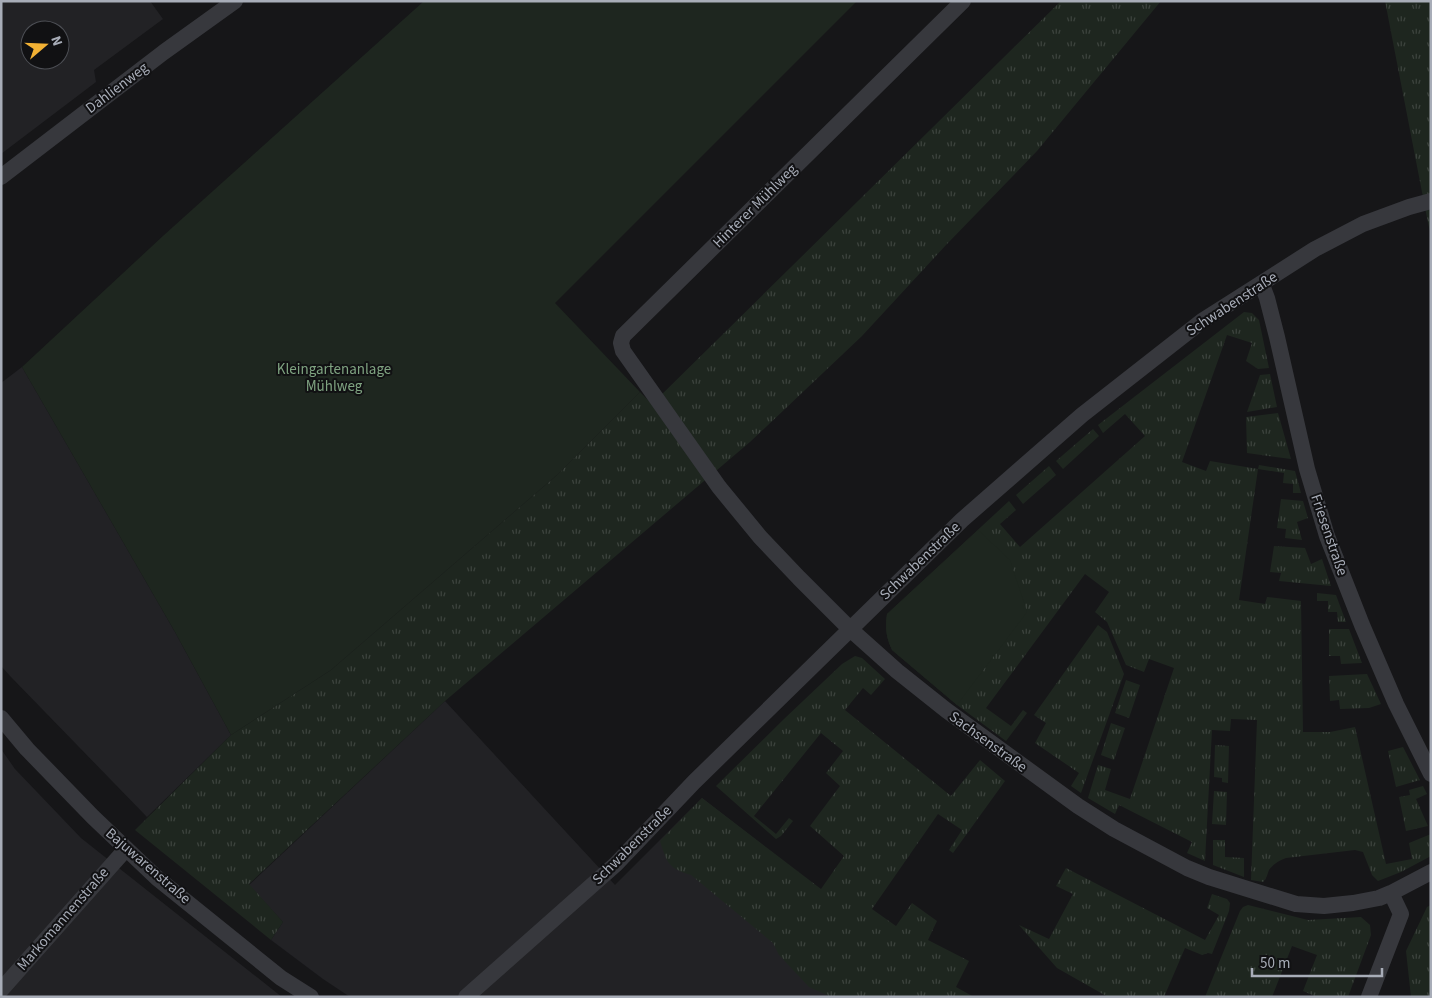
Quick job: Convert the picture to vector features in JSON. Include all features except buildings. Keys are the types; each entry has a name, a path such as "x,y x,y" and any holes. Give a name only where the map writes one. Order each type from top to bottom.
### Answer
{"street":[{"name":"Dahlienweg","path":"1,177 164,52 235,1"},
{"name":"Hinterer Mühlweg","path":"675,425 623,351 620,343 623,336 963,1"},
{"name":"Schwabenstraße","path":"466,997 616,864 694,782 962,520 1082,415 1202,321 1332,239 1363,224 1409,206 1431,201"},
{"name":"Friesenstraße","path":"1262,284 1273,321 1307,470 1327,536 1393,697 1431,774"},
{"name":"Sachsenstraße","path":"675,425 719,487 760,537 850,629 897,671 946,710 1021,766 1114,829 1187,868 1208,877 1296,904 1324,906 1379,898 1431,872"},
{"name":"Bajuwarenstraße","path":"1,718 27,749 93,817 157,878 270,969 311,997"},
{"name":"Markomannenstraße","path":"1,990 126,849"},
{"path":"1369,997 1401,914 1390,893"}],"shaded area":[{"path":"1,1 150,1 163,19 94,70 96,82 1,154"},
{"path":"22,367 175,632 231,735 147,817 1,666 1,383"},
{"path":"445,701 615,885 702,798 959,997 350,997 271,940 283,922 249,885"},
{"path":"1,749 15,769 81,838 282,997 1,997"}],"green space":[{"name":"Kleingartenanlage Mühlweg","path":"424,1 857,1 555,303 640,392 557,475 331,670 231,735 175,632 22,367 164,235"},
{"path":"1061,1 1161,1 1037,151 946,245 862,336 750,442 445,701 249,884 283,922 271,940 135,830 231,735 331,670 557,475 640,392 652,404"},
{"path":"1385,1 1431,1 1431,235 1428,223"},
{"path":"1244,312 1252,313 1259,320 1269,368 1258,369 1246,361 1252,343 1227,335 1182,462 1206,471 1210,461 1258,469 1239,600 1265,604 1267,597 1301,601 1303,732 1330,732 1355,727 1386,864 1412,859 1409,843 1431,834 1431,856 1401,872 1378,881 1372,875 1363,852 1355,850 1286,858 1272,866 1263,882 1251,880 1257,720 1231,719 1230,731 1212,730 1205,861 1187,853 1192,842 1119,805 1115,814 1088,798 1098,765 1111,769 1105,790 1130,799 1174,668 1149,659 1144,672 1126,665 1107,622 1095,612 1109,592 1085,574 986,708 1011,726 1023,710 1027,713 1006,741 957,705 892,650 887,637 887,614 1009,501 1016,510 1000,524 1020,547 1145,436 1125,414 1103,433 1098,425"},
{"path":"1270,374 1277,407 1247,412 1260,375"},
{"path":"1278,413 1291,459 1247,453 1246,417"},
{"path":"1093,429 1099,436 1063,469 1056,461"},
{"path":"1259,465 1295,471 1301,493 1293,493 1293,484 1283,483 1284,473 1258,469"},
{"path":"1049,466 1056,475 1023,504 1016,495"},
{"path":"1281,499 1303,501 1308,518 1297,522 1302,540 1285,538 1286,529 1277,528"},
{"path":"978,530 1010,560 1027,612 957,705 892,650 887,637 886,619 887,614"},
{"path":"1274,546 1305,548 1311,564 1322,559 1331,586 1279,581 1281,573 1270,572"},
{"path":"1317,593 1336,595 1346,622 1338,622 1337,612 1328,612 1328,601 1317,601"},
{"path":"1098,625 1107,632 1124,674 1081,793 1071,786 1079,773 1035,743 1046,723 1034,715"},
{"path":"1329,629 1349,629 1362,663 1341,664 1340,656 1329,656"},
{"path":"855,656 862,658 885,679 871,695 863,688 845,710 951,796 980,760 1005,781 953,853 949,850 962,830 938,814 872,909 896,926 912,903 937,921 928,940 969,961 956,987 974,997 831,997 809,987 779,955 773,943 691,875 673,867 667,860 662,848 660,841 702,798 821,889 844,856 810,826 840,786 826,773 843,751 821,733 754,816 776,834 789,818 793,821 781,836 776,839 716,786 842,664"},
{"path":"1367,674 1381,704 1369,708 1340,709 1339,700 1330,701 1329,676"},
{"path":"1126,680 1140,685 1129,718 1115,713"},
{"path":"1111,723 1125,728 1114,760 1101,755"},
{"path":"1215,745 1229,746 1228,783 1222,782 1222,778 1214,777"},
{"path":"1403,747 1420,780 1396,787 1388,751"},
{"path":"1423,786 1427,794 1416,799 1428,826 1406,831 1399,797 1410,795 1409,790"},
{"path":"1214,791 1227,792 1226,825 1212,824"},
{"path":"1213,840 1225,840 1225,857 1244,858 1244,877 1213,865"},
{"path":"1066,868 1205,940 1219,915 1207,908 1212,894 1227,899 1230,903 1229,911 1212,954 1202,955 1185,948 1164,997 1108,997 1057,968 1019,925 1049,939 1073,894 1056,886"},
{"path":"1248,905 1308,920 1361,917 1370,925 1371,935 1348,997 1317,997 1303,991 1317,955 1292,946 1272,997 1205,997 1240,911"},
{"path":"1431,905 1431,997 1411,997 1406,951 1427,907"}]}
